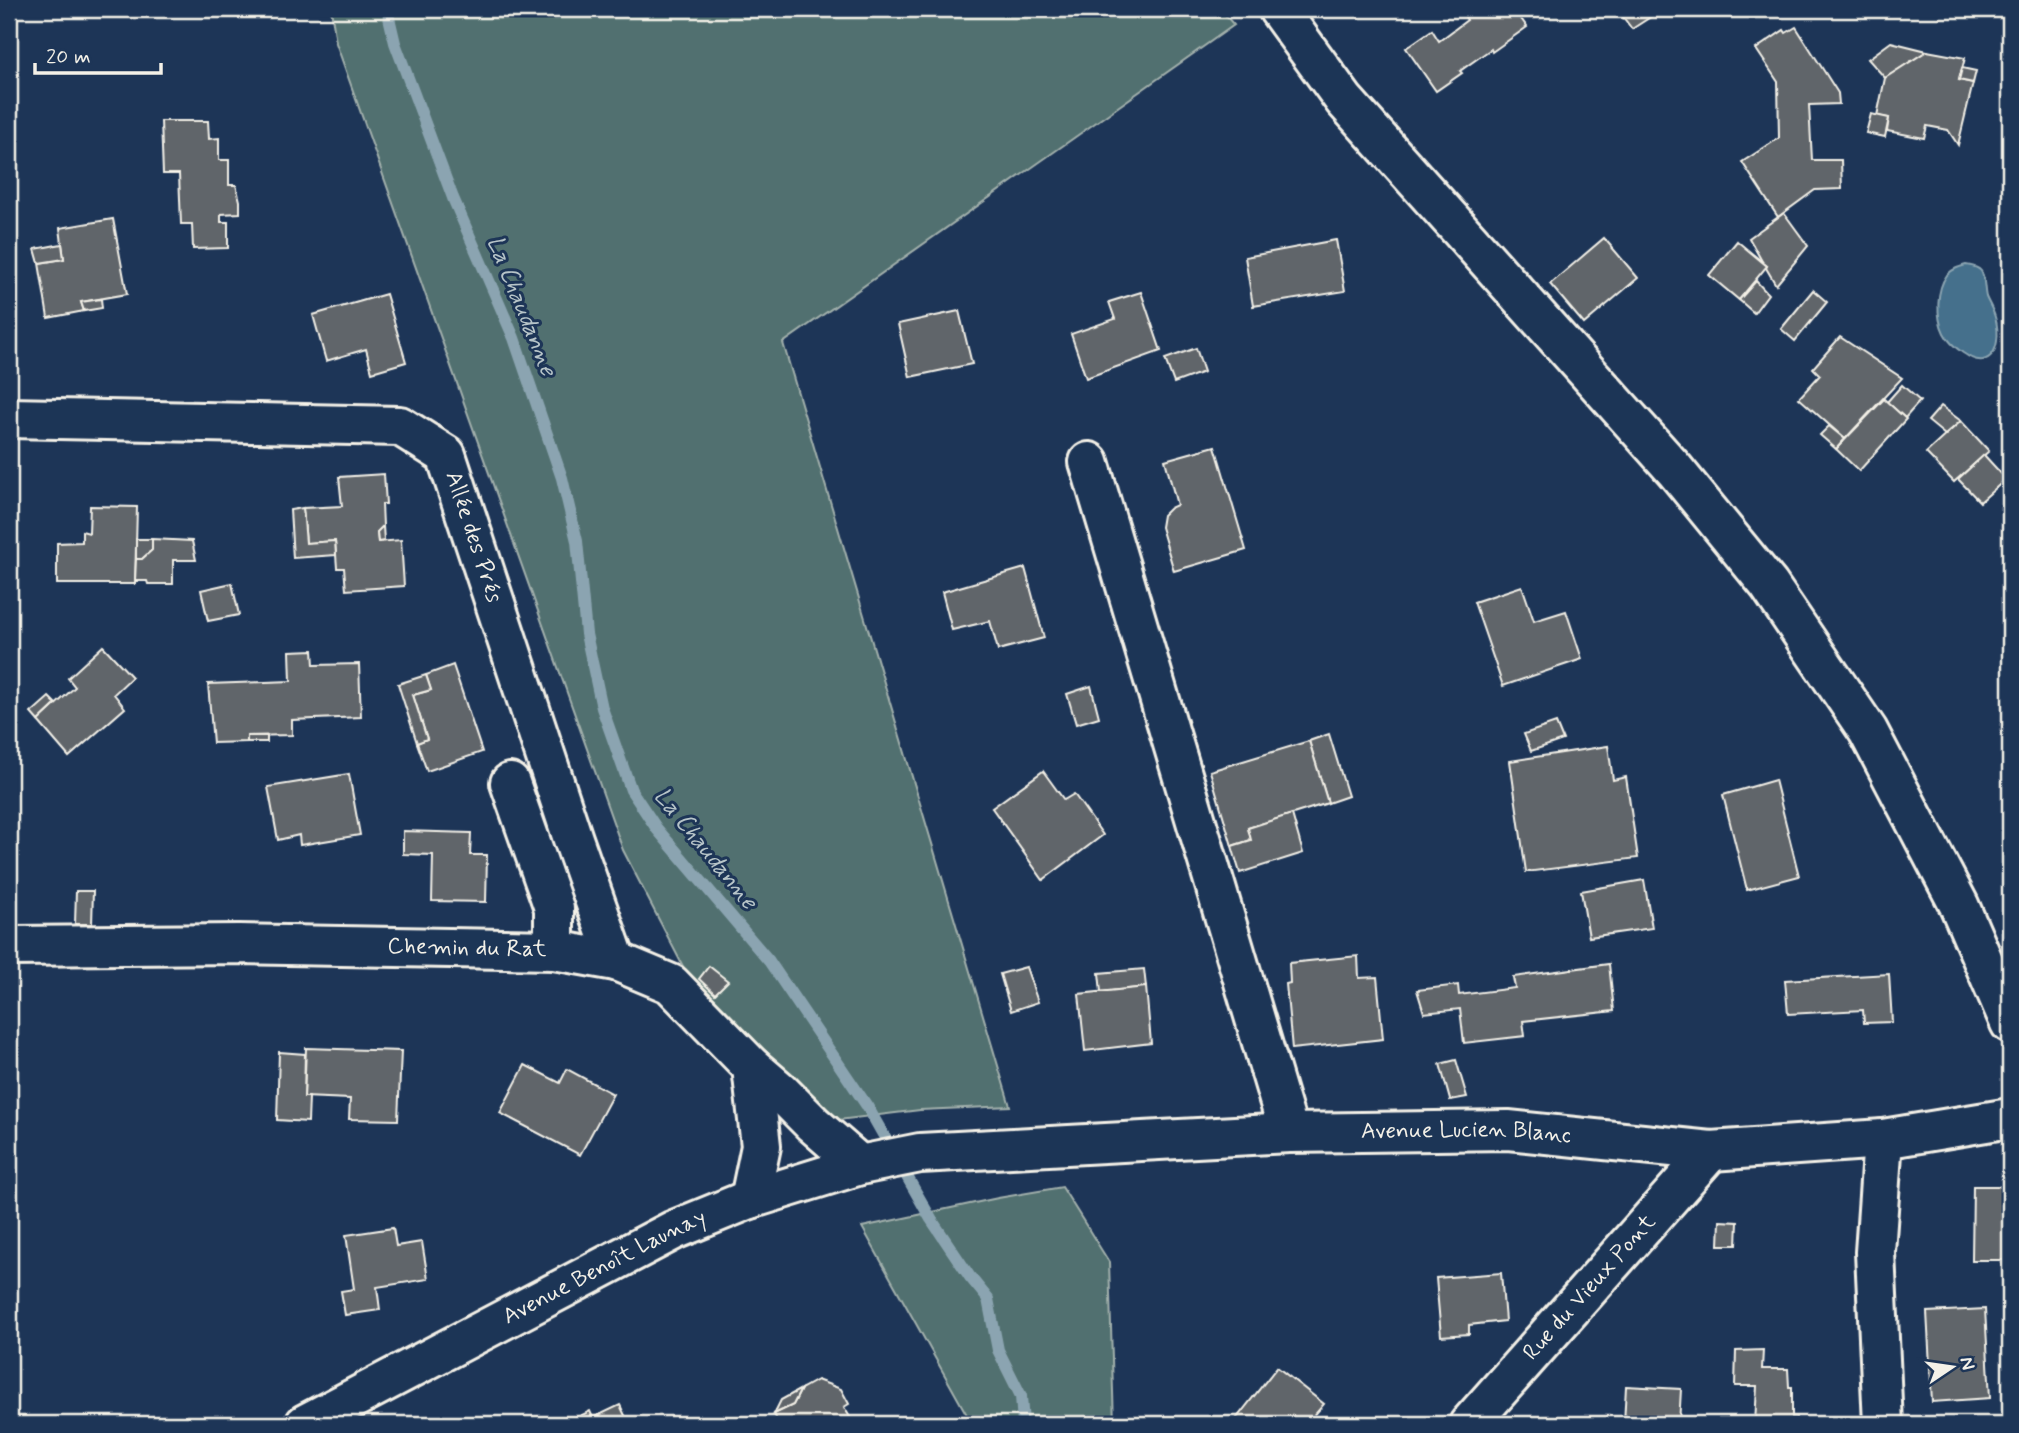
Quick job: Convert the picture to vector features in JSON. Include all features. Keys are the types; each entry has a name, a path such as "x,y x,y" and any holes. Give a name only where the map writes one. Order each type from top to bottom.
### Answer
{"street":[{"path":"1295,14 1344,100 1675,470 1769,585 1868,731 1959,905 2010,1023"},
{"name":"Allée des Prés","path":"9,418 400,426 446,455 616,961"},
{"path":"1089,461 1289,1133"},
{"path":"510,783 554,908 554,950"},
{"name":"Chemin du Rat","path":"9,946 239,944 554,950 616,961 671,984 752,1067 860,1165"},
{"path":"750,1199 761,1146 752,1067"},
{"name":"Avenue Lucien Blanc","path":"920,1153 1289,1133 1508,1130 1711,1151 1883,1139 2010,1118"},
{"path":"1883,1139 1875,1252 1883,1424"},
{"name":"Rue du Vieux Pont","path":"1469,1424 1711,1151"},
{"name":"Avenue Benoît Launay","path":"305,1424 674,1230 750,1199 860,1165 920,1153"}],"green space":[{"path":"331,9 1220,9 1234,25 783,343 1010,1106 920,1110 830,1121 689,978 623,850 336,43"},
{"path":"1062,1187 1109,1262 1114,1424 972,1424 862,1227"}],"water":[{"path":"1966,265 1981,271 1986,297 1996,322 1995,348 1989,358 1983,360 1970,357 1955,347 1944,333 1940,319 1938,304 1943,281 1951,271"}],"building":[{"path":"1473,9 1514,9 1527,27 1492,52 1491,49 1436,91 1406,48 1432,30 1439,41 1467,20 1464,15"},
{"path":"1617,9 1655,9 1658,12 1632,29"},
{"path":"1796,27 1838,93 1839,104 1809,105 1812,160 1841,160 1842,189 1815,190 1778,217 1742,162 1779,138 1778,82 1756,49 1784,30 1786,33"},
{"path":"1891,42 1927,51 1885,78 1868,59"},
{"path":"1927,51 1965,58 1959,80 1973,83 1958,145 1948,130 1927,126 1924,138 1887,131 1889,118 1877,116 1885,78"},
{"path":"1962,68 1976,71 1973,83 1959,80"},
{"path":"1871,114 1889,118 1885,137 1866,133"},
{"path":"161,121 208,121 209,139 219,138 219,160 229,160 229,185 236,185 240,201 240,213 221,214 221,222 228,222 228,248 193,249 192,224 181,224 179,174 163,174"},
{"path":"1784,213 1808,246 1776,285 1749,238"},
{"path":"113,219 127,294 81,302 84,311 48,318 39,263 64,259 60,228"},
{"path":"1604,238 1638,278 1584,324 1550,284"},
{"path":"1336,240 1345,291 1253,306 1245,257"},
{"path":"1737,241 1767,266 1739,300 1709,275"},
{"path":"62,244 64,259 39,263 35,249"},
{"path":"1756,281 1768,294 1754,313 1739,300"},
{"path":"1813,290 1827,302 1795,341 1781,329"},
{"path":"1141,292 1161,351 1086,378 1071,334 1115,319 1109,302"},
{"path":"386,294 406,362 372,372 366,349 326,361 313,315"},
{"path":"101,299 102,308 84,311 81,302"},
{"path":"959,311 972,364 910,377 898,324"},
{"path":"1840,337 1902,378 1845,439 1799,398 1820,375 1813,368"},
{"path":"1196,348 1204,372 1174,383 1165,359"},
{"path":"1902,385 1920,401 1905,418 1887,402"},
{"path":"1884,399 1906,419 1859,471 1836,449"},
{"path":"1941,406 1961,421 1945,435 1928,421"},
{"path":"1961,421 1989,451 1954,482 1926,453"},
{"path":"1829,426 1845,439 1836,449 1820,435"},
{"path":"1215,446 1246,550 1174,571 1161,527 1163,515 1177,505 1165,460"},
{"path":"1984,455 2006,479 1980,502 1958,479"},
{"path":"384,474 386,504 382,504 383,526 377,532 378,542 401,540 404,586 346,590 344,568 337,568 335,541 306,543 303,508 342,506 339,477"},
{"path":"90,506 137,507 135,584 57,584 57,543 82,542 82,531 89,533"},
{"path":"303,508 306,543 335,541 336,555 293,558 290,510"},
{"path":"383,526 384,541 378,542 377,532"},
{"path":"136,539 152,539 152,550 142,559 136,559"},
{"path":"152,539 192,541 196,560 173,560 173,584 135,581 136,559 142,559 152,550"},
{"path":"1025,568 1044,638 998,650 990,621 952,630 942,592"},
{"path":"232,583 239,615 208,621 201,590"},
{"path":"1522,586 1534,621 1566,611 1582,659 1503,686 1474,602"},
{"path":"103,646 132,677 114,694 125,708 69,757 38,721 75,687 68,678"},
{"path":"313,650 314,665 359,664 361,717 292,720 292,735 247,736 247,742 213,743 208,684 291,681 290,651"},
{"path":"453,665 482,752 427,771 417,743 427,739 413,695 431,690 426,675"},
{"path":"426,675 431,690 413,695 427,739 417,743 398,684"},
{"path":"1091,686 1099,717 1076,724 1067,694"},
{"path":"49,697 56,704 38,721 31,713"},
{"path":"1556,723 1563,740 1531,751 1524,734"},
{"path":"1329,734 1348,796 1328,803 1309,741"},
{"path":"247,736 267,736 267,742 247,742"},
{"path":"1309,741 1328,803 1248,828 1251,840 1232,846 1210,771"},
{"path":"1608,746 1613,780 1626,777 1638,858 1526,872 1510,761"},
{"path":"1043,771 1064,800 1074,794 1103,835 1043,880 992,808"},
{"path":"349,774 360,835 300,845 299,835 278,840 268,787"},
{"path":"1775,780 1799,876 1747,890 1723,795"},
{"path":"1292,814 1303,853 1240,873 1232,846 1251,840 1248,828"},
{"path":"403,831 471,833 470,855 487,855 486,902 432,901 433,855 403,854"},
{"path":"1644,880 1652,928 1589,937 1581,891"},
{"path":"76,891 93,891 92,924 75,924"},
{"path":"1358,956 1359,978 1377,977 1383,1039 1292,1049 1286,984 1290,983 1289,963"},
{"path":"1609,964 1614,1011 1523,1021 1525,1036 1464,1043 1460,1009 1424,1013 1417,990 1458,985 1459,995 1515,988 1513,977"},
{"path":"709,966 728,981 715,994 699,979"},
{"path":"1026,967 1038,1002 1011,1011 1000,974"},
{"path":"1144,969 1146,987 1101,992 1099,973"},
{"path":"1889,974 1892,1022 1864,1023 1863,1010 1788,1014 1785,980"},
{"path":"1146,987 1151,1043 1085,1051 1079,994"},
{"path":"306,1048 401,1051 398,1120 349,1119 350,1099 304,1097"},
{"path":"279,1052 305,1054 304,1097 309,1097 308,1122 277,1120"},
{"path":"1456,1060 1467,1097 1450,1100 1440,1064"},
{"path":"525,1065 560,1083 567,1069 613,1094 580,1155 500,1113"},
{"path":"1973,1186 2010,1186 2010,1260 1972,1260"},
{"path":"1720,1221 1738,1222 1737,1245 1719,1245"},
{"path":"393,1228 396,1246 422,1242 428,1279 377,1287 380,1310 345,1315 341,1291 354,1289 346,1235"},
{"path":"1501,1273 1505,1321 1469,1325 1469,1334 1441,1336 1436,1278"},
{"path":"1985,1309 1990,1398 1932,1402 1927,1312"},
{"path":"1763,1350 1762,1369 1788,1369 1789,1387 1792,1387 1792,1417 1796,1417 1796,1424 1755,1424 1757,1386 1735,1386 1736,1351"},
{"path":"1277,1367 1324,1404 1307,1424 1234,1424 1233,1423"},
{"path":"817,1380 841,1389 849,1404 844,1407 854,1424 779,1424 774,1414 793,1405 801,1389"},
{"path":"1626,1386 1681,1389 1679,1424 1624,1424"},
{"path":"801,1389 793,1405 774,1414 781,1400"},
{"path":"620,1405 629,1424 564,1424 590,1411 593,1418"}],"waterway":[{"name":"La Chaudanne","path":"387,9 395,43 453,198 514,338 562,478 577,541 586,634 602,708 631,790 657,829 769,961 867,1106 931,1219 988,1299 998,1350 1021,1396 1023,1424"}]}
